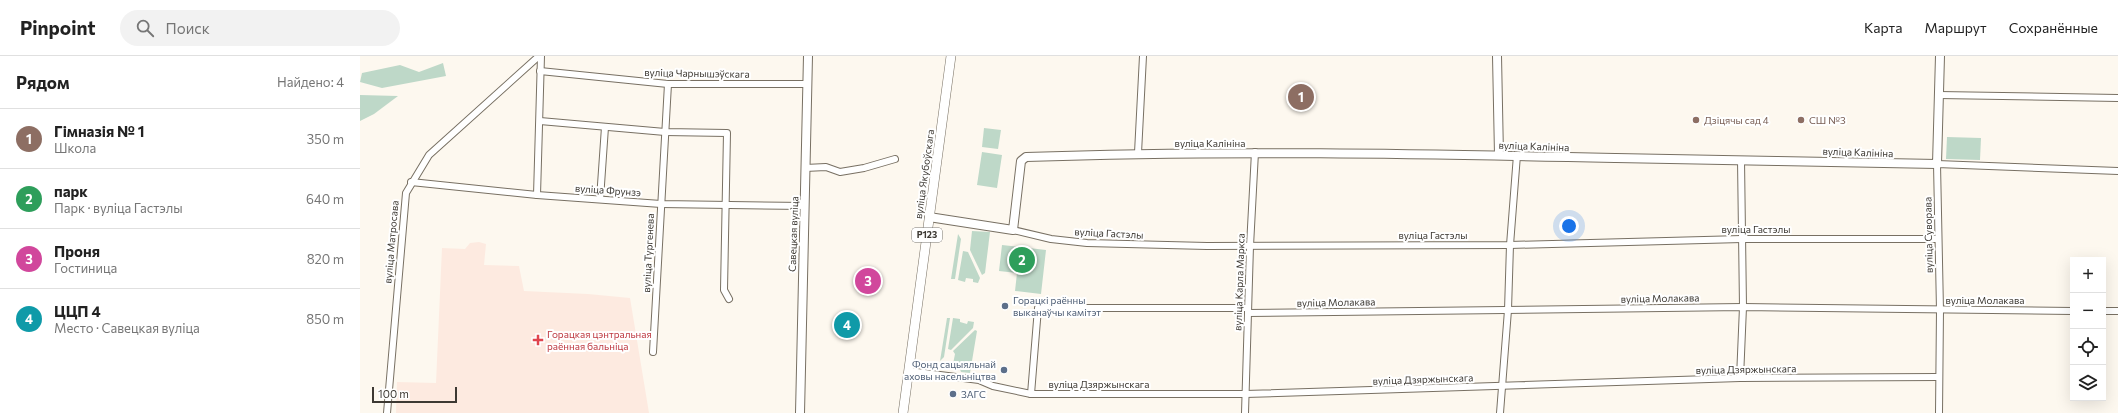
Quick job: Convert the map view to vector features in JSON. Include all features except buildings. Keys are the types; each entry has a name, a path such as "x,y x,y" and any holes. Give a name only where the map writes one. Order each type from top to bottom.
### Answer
{"main road":[{"name":"Савецкая вуліца","path":"800,413 808,56"},
{"name":"вуліца Якубоўскага","path":"903,413 951,56"},
{"path":"1497,56 1499,155"},
{"name":"вуліца Суворава","path":"1936,164 1940,56"},
{"name":"вуліца Калініна","path":"1013,230 1021,161 1026,157 1138,153 1255,152 1517,155 1936,164"},
{"name":"вуліца Гастэлы","path":"929,216 1013,230"}],"street":[{"name":"вуліца Матросава","path":"537,195 540,121 540,56"},
{"name":"вуліца Матросава","path":"387,413 404,199 411,182 429,155 445,139 540,56"},
{"path":"1138,153 1143,56"},
{"name":"вуліца Чарнышэўскага","path":"540,71 668,84 807,84"},
{"name":"вуліца Тургенева","path":"653,352 668,84"},
{"path":"1939,95 2118,98"},
{"path":"540,121 665,132 727,133 724,205 724,290 729,299"},
{"path":"600,199 606,127"},
{"name":"вуліца Карла Маркса","path":"1245,413 1250,246 1255,152"},
{"path":"1500,413 1508,310 1510,245 1517,155"},
{"path":"805,168 826,167 840,172 864,168 895,158"},
{"path":"1740,378 1743,307 1741,160"},
{"name":"вуліца Калініна","path":"1936,164 2118,171"},
{"name":"вуліца Суворава","path":"1936,164 1940,310 1939,413"},
{"name":"вуліца Фрунзэ","path":"411,182 537,195 661,204 805,206"},
{"name":"вуліца Гастэлы","path":"1013,230 1051,239 1087,243 1250,246 1510,245 1742,239 1938,239"},
{"name":"вуліца Молакава","path":"1031,394 1038,308 1248,311 1743,307 2070,310"},
{"path":"2106,311 2118,311"},
{"name":"вуліца Дзяржынскага","path":"909,370 979,380 993,386 1031,394 1245,394 1501,387 1740,378 1939,377"}],"shaded area":[{"name":"Горацкая цэнтральная раённая бальніца","path":"479,242 486,244 484,265 519,266 524,291 588,294 630,298 649,413 396,413 397,382 436,383 442,248 465,249 470,243"}],"green space":[{"path":"443,63 446,76 382,88 360,82 362,73 400,65 419,72"},
{"path":"360,95 398,96 374,114 360,121"},
{"path":"984,128 1001,130 998,149 982,147"},
{"path":"1947,137 1981,138 1980,160 1946,159"},
{"path":"982,152 1002,155 997,188 977,185"},
{"path":"972,231 990,232 985,273 982,275 970,250"},
{"path":"958,234 961,239 955,279 951,279"},
{"path":"1002,245 1046,250 1041,294 1015,291 1017,273 999,271"},
{"path":"963,251 968,252 980,278 978,283 973,282 973,279 966,278 965,282 958,280"},
{"path":"947,318 950,318 944,357 940,361"},
{"path":"953,318 960,319 960,322 967,324 968,321 974,322 973,328 951,350 948,349"},
{"path":"975,330 977,331 970,373 961,372 960,369 945,366 945,363 953,364 955,354 953,351"}],"place":[{"name":"Гімназія № 1","path":"1301,97"},
{"name":"Дзіцячы сад 4","path":"1696,120"},
{"name":"СШ №3","path":"1801,120"},
{"name":"парк","path":"1022,260"},
{"name":"Проня","path":"868,281"},
{"name":"Горацкі раённы выканаўчы камітэт","path":"1005,306"},
{"name":"ЦЦП 4","path":"847,325"},
{"name":"Горацкая цэнтральная раённая бальніца","path":"538,340"},
{"name":"Фонд сацыяльнай аховы насельніцтва","path":"1004,370"},
{"name":"ЗАГС","path":"953,394"}]}
